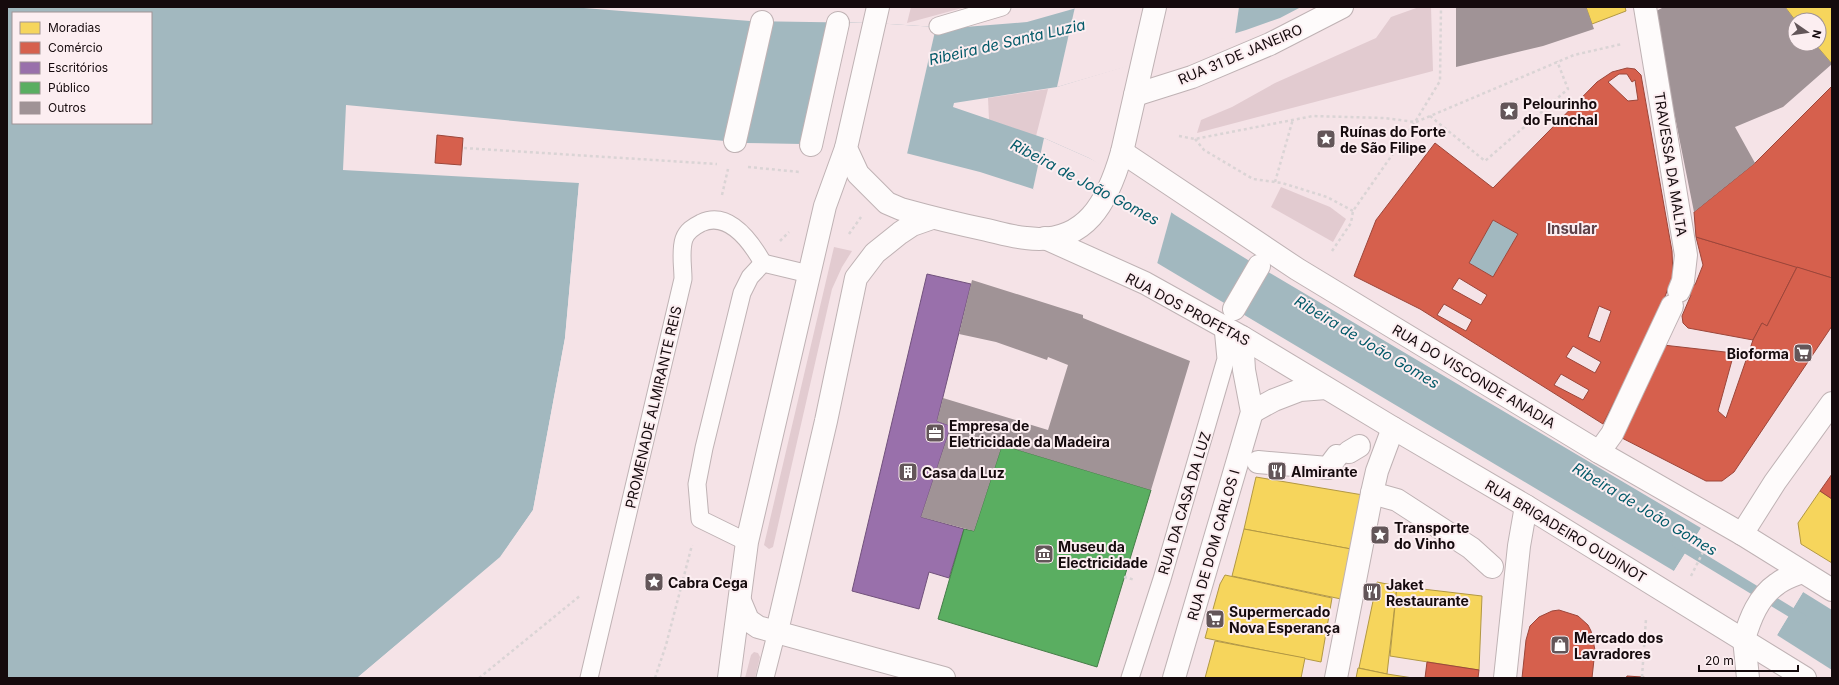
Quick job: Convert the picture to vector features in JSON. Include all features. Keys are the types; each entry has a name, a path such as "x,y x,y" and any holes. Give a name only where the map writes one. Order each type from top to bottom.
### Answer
{"street":[{"path":"846,148 858,174 887,203 932,218 1027,238 1064,236 1083,225 1096,212 1116,173 1155,7"},
{"name":"RUA 31 DE JANEIRO","path":"1135,94 1192,77 1270,44 1342,7"},
{"name":"TRAVESSA DA MALTA","path":"1599,452 1612,434 1676,298 1683,281 1686,255 1645,7"},
{"path":"729,678 747,542 825,206 846,148 876,15"},
{"path":"735,141 762,22"},
{"path":"810,145 838,23"},
{"name":"RUA DO VISCONDE ANADIA","path":"1122,152 1268,251 1599,452 1742,534 1793,576 1832,590"},
{"path":"777,631 826,421 856,278 874,254 900,233 912,225 932,218"},
{"name":"RUA DOS PROFETAS","path":"1045,238 1228,318 1242,337 1326,388"},
{"path":"1228,318 1259,266"},
{"name":"RUA DE DOM CARLOS I","path":"1174,678 1252,412 1244,370 1242,337"},
{"path":"1252,412 1274,400 1300,390 1326,388"},
{"name":"RUA BRIGADEIRO OUDINOT","path":"1326,388 1526,506 1744,639 1804,678"},
{"path":"1742,534 1775,482 1832,402"},
{"path":"1336,678 1377,471 1393,428"},
{"path":"1258,462 1328,468 1348,451"},
{"path":"1372,493 1397,500 1471,548 1492,567"},
{"path":"1505,678 1519,546 1526,506"},
{"path":"1748,678 1744,639 1750,618 1767,593 1793,576"},
{"path":"740,601 748,620 758,626 944,678"}],"lane":[{"path":"938,26 1002,7"},
{"name":"PROMENADE ALMIRANTE REIS","path":"589,678 683,279 682,251 684,240 687,233 693,227 709,219 717,219"},
{"path":"717,219 732,225 746,238 763,263 809,274"},
{"path":"747,542 700,519 697,484 704,448 742,293 750,277 763,263"},
{"name":"RUA DA CASA DA LUZ","path":"1130,678 1226,359 1228,318"},
{"path":"765,678 777,631"}],"path":[{"path":"1332,251 1352,223 1353,211 1416,122 1440,81 1441,7"},
{"path":"1179,136 1195,140 1312,116 1368,117 1416,122 1574,54 1650,38"},
{"path":"1429,116 1486,161 1568,89 1557,61"},
{"path":"1275,182 1293,119"},
{"path":"1195,140 1204,150 1254,179 1275,182 1327,197 1353,211"},
{"path":"717,219 735,141"},
{"path":"464,148 729,164 805,173 810,145"},
{"path":"846,240 862,216"},
{"path":"763,263 793,228"},
{"path":"655,678 666,645 700,519"},
{"path":"1689,580 1708,542"},
{"path":"479,678 614,569"},
{"path":"1642,677 1646,619"}],"shaded area":[{"path":"911,7 966,7 907,23"},
{"path":"1419,7 1431,7 1433,71 1197,133 1201,120 1232,107 1275,83 1376,38 1391,17"},
{"path":"1048,89 1036,136 989,120 988,98"},
{"path":"1281,187 1330,207 1346,219 1333,242 1271,207"},
{"path":"834,247 852,251 842,267 832,289 773,547 769,549 764,545"},
{"path":"754,652 758,653 760,657 755,678 745,678 751,655"}],"water":[{"name":"Ribeira de Santa Luzia","path":"7,7 571,7 750,21 874,23 936,27 965,27 1027,22 1080,7 1301,7 1280,18 1246,30 1057,87 954,103 953,107 1044,138 1089,158 1139,189 1175,215 1248,260 1701,528 1674,571 1033,189 980,172 890,149 802,144 746,143 346,105 343,170 579,183 565,338 533,510 500,557 357,678 7,678"},
{"path":"1493,220 1518,234 1493,277 1469,263"},
{"path":"1803,592 1832,610 1832,670 1777,635"}],"pier":[{"path":"1075,7 1239,7 1235,35 1057,87"},
{"path":"838,23 874,23 936,27 907,154 811,145"},
{"path":"1044,138 1089,158 1129,179 1172,210 1157,264 1040,196 1033,189"},
{"path":"579,183 581,183 567,338 535,510 502,559 360,678 357,678 500,558 533,510 565,338"},
{"path":"1701,528 1703,529 1701,533 1676,572 1674,571"},
{"path":"1802,591 1803,592 1777,635 1775,634"}],"building: Moradias":[{"path":"1586,7 1625,7 1626,11 1592,24"},
{"path":"1785,7 1832,7 1832,64 1822,52 1827,52 1827,12 1789,12"},
{"path":"1256,477 1363,495 1351,549 1244,529"},
{"path":"1820,491 1832,499 1832,563 1801,544 1798,523"},
{"path":"1244,529 1351,549 1341,599 1232,576"},
{"path":"1225,575 1332,598 1321,662 1205,638 1220,584"},
{"path":"1377,582 1397,586 1387,674 1359,668"},
{"path":"1397,586 1482,596 1479,670 1390,656"},
{"path":"1215,641 1305,658 1301,678 1205,678"},
{"path":"1358,668 1387,674 1413,678 1356,678"}],"building: Comércio":[{"path":"1627,68 1635,69 1641,75 1672,251 1673,276 1695,285 1703,265 1696,237 1797,267 1767,326 1762,323 1753,340 1688,328 1683,323 1682,316 1691,295 1669,286 1656,320 1603,424 1420,309 1354,276 1376,220 1435,143 1493,188 1597,82 1612,72","holes":["1619,74 1627,74 1632,82 1635,80 1638,100 1628,101 1608,82","1493,220 1518,234 1493,277 1469,263","1459,278 1487,295 1481,305 1452,289","1444,304 1472,320 1466,331 1437,315","1599,306 1611,311 1600,342 1588,337","1573,346 1601,362 1595,373 1566,357","1561,374 1589,390 1583,400 1554,385"]},
{"path":"1832,86 1832,278 1696,237 1694,212 1755,163"},
{"path":"437,135 463,138 461,165 435,163"},
{"path":"1797,267 1832,278 1832,326 1734,472 1722,481 1706,481 1620,437 1663,345 1734,353 1718,411 1726,418 1753,340 1762,323 1767,326"},
{"path":"1832,474 1832,499 1820,491"},
{"name":"Mercado dos Lavradores","path":"1559,610 1578,616 1588,625 1591,631 1595,650 1592,678 1522,678 1526,640 1530,626 1539,617 1552,611"},
{"path":"1427,662 1479,670 1478,678 1425,678"},
{"name":"Mercado dos Lavradores","path":"1627,676 1642,677 1648,678 1626,678"}],"building: Escritórios":[{"name":"Casa da Luz","path":"927,274 971,284 937,421 951,426 921,517 964,529 949,578 929,572 919,609 852,591"}],"building: Público":[{"name":"Museu da Electricidade","path":"1002,445 1151,490 1097,667 938,619 964,529 974,531"}],"building: Outros":[{"path":"1456,7 1586,7 1594,29 1543,46 1456,67"},
{"path":"1664,7 1785,7 1789,12 1787,12 1787,52 1822,52 1832,64 1783,107 1735,127 1755,163 1694,212 1654,12"},
{"path":"972,280 1083,315 1083,318 1190,361 1151,490 1002,445 974,531 921,517 951,426 937,421 943,398 1048,430 1068,365 1048,357 1047,360 996,342 959,334"}],"waterway":[{"name":"Ribeira de João Gomes","path":"1677,543 1802,619"}],"place":[{"name":"Pelourinho do Funchal","path":"1509,111"},
{"name":"Ruínas do Forte de São Filipe","path":"1326,139"},
{"name":"Bioforma","path":"1803,353"},
{"name":"Empresa de Eletricidade da Madeira","path":"935,433"},
{"name":"Almirante","path":"1277,471"},
{"name":"Casa da Luz","path":"908,472"},
{"name":"Transporte do Vinho","path":"1380,535"},
{"name":"Museu da Electricidade","path":"1044,554"},
{"name":"Cabra Cega","path":"654,582"},
{"name":"Jaket Restaurante","path":"1372,592"},
{"name":"Supermercado Nova Esperança","path":"1215,619"},
{"name":"Mercado dos Lavradores","path":"1560,645"}],"district":[{"name":"Insular","path":"1572,228"}]}
